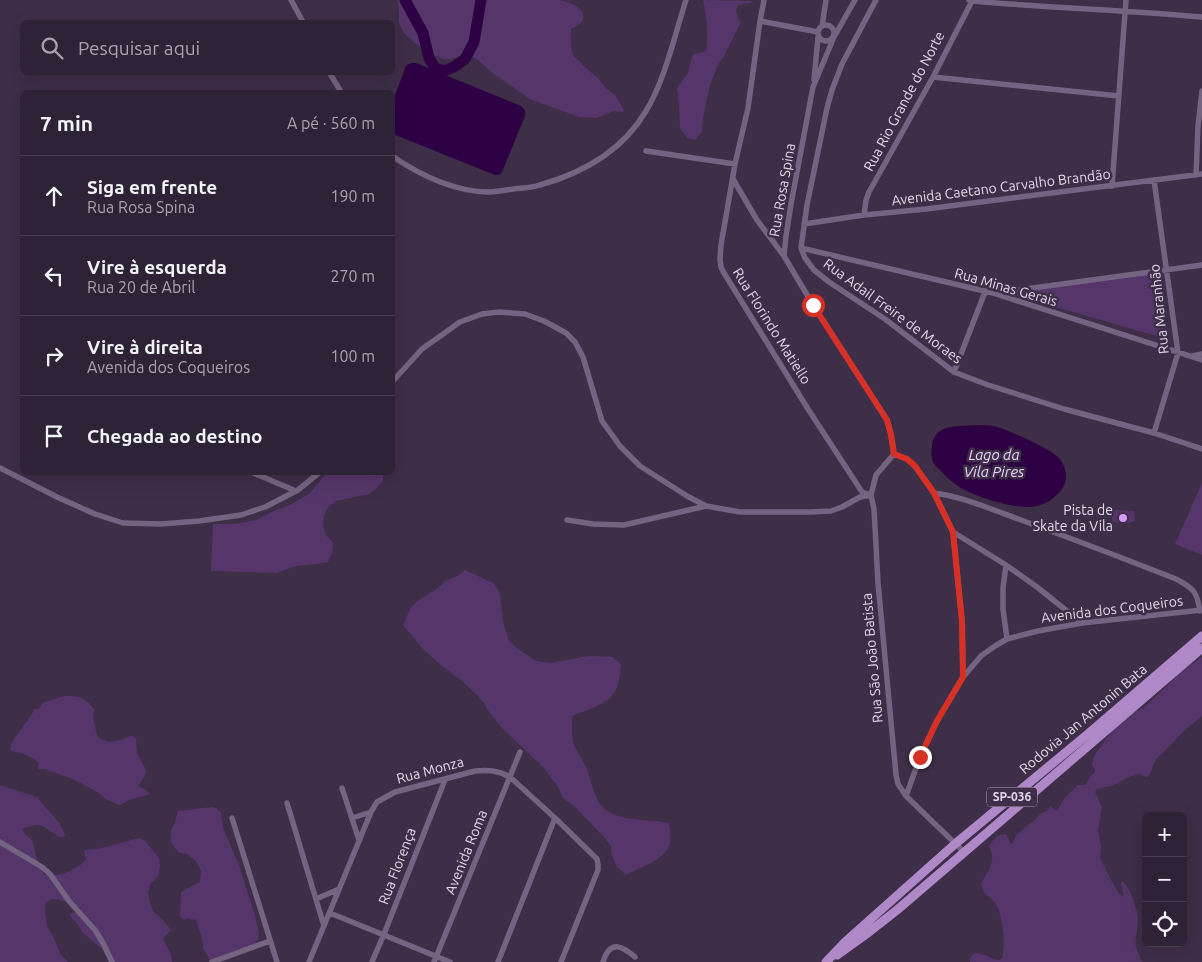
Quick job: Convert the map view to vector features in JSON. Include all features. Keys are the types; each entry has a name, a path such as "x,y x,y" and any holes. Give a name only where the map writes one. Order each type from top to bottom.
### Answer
{"main road":[{"name":"Rodovia Jan Antonin Bata","path":"826,962 845,942 955,844 1088,734 1202,636"},
{"name":"Rodovia Jan Antonin Bata","path":"826,962 849,948 869,932 1202,648"}],"street":[{"path":"291,0 302,20"},
{"path":"395,158 431,178 462,188 488,192 539,186 592,164 615,148 633,130 647,110 666,65 686,0"},
{"name":"Rua Florindo Matiello","path":"764,0 748,108 735,164 721,244 721,267 803,401 862,492 871,495"},
{"path":"813,87 818,34 819,28 822,26 826,0"},
{"name":"Rua Rosa Spina","path":"855,0 834,37 813,87 790,212 784,256 813,305 887,420 894,454"},
{"path":"801,248 826,108 842,64 876,0"},
{"path":"1112,186 1126,0"},
{"path":"971,1 1202,17"},
{"name":"Rua Rio Grande do Norte","path":"864,215 869,192 933,77 971,1"},
{"path":"760,21 818,34 822,41 826,42 834,37 834,33 830,26 822,26"},
{"path":"331,75 339,90"},
{"path":"933,77 1119,96"},
{"path":"1199,174 1198,126 1202,91"},
{"path":"646,151 735,164"},
{"name":"Avenida Caetano Carvalho Brandão","path":"804,224 1199,174"},
{"path":"733,179 757,220 784,256"},
{"name":"Rua Maranhão","path":"1154,180 1178,353 1154,433"},
{"name":"Rua Minas Gerais","path":"801,248 993,293 1202,360"},
{"name":"Rua Adail Freire de Moraes","path":"801,248 805,258 814,270 885,319 954,372 1064,409 1154,433 1202,449"},
{"path":"993,293 1202,265"},
{"path":"954,372 985,292"},
{"path":"395,379 422,349 460,322 482,314 498,312 526,314 566,333 575,342 583,357 602,421 620,446 640,466 686,496 706,506 740,512 810,512 831,511 860,497 871,495"},
{"path":"1190,356 1202,354"},
{"path":"894,454 907,459 915,466 934,493 953,532 962,621 963,677"},
{"name":"Rua São João Batista","path":"894,454 876,475 871,495 874,509 882,628 896,775 898,784 906,796 964,852"},
{"path":"0,468 95,514 123,523 161,524 199,521 241,514 265,507 296,491 316,475"},
{"path":"258,475 296,491"},
{"path":"934,493 950,495 986,507 1176,579 1188,585 1194,591 1201,610"},
{"path":"567,520 593,524 624,525 706,506"},
{"path":"953,532 1037,586 1082,622"},
{"path":"1006,565 1003,609 1007,639"},
{"name":"Avenida dos Coqueiros","path":"906,796 920,757 937,721 963,677 981,656 995,646 1007,639 1082,622 1201,610"},
{"name":"Avenida Roma","path":"436,959 520,752"},
{"name":"Rua Monza","path":"309,962 359,840 377,802 390,794 475,771 493,770 502,772 510,777 597,858 598,870 561,962"},
{"name":"Rua Florença","path":"372,962 445,780"},
{"path":"342,788 359,840"},
{"path":"287,803 324,926"},
{"path":"352,818 371,812"},
{"path":"232,818 277,962"},
{"path":"498,962 555,818"},
{"path":"0,842 42,867 50,874 69,901 95,930 112,962"},
{"path":"316,899 339,889"},
{"path":"330,913 384,934 436,959 450,962"},
{"path":"216,961 270,941"},
{"path":"603,962 605,956 612,948 617,946 626,949 635,957"}],"shaded area":[{"path":"398,0 560,0 578,7 583,14 583,18 580,24 571,29 573,55 615,95 624,110 623,112 614,111 597,118 579,117 530,99 491,72 472,56 467,55 443,59 433,55 404,33 399,23"},
{"path":"703,0 752,1 738,5 736,11 741,22 718,65 710,85 702,131 696,140 687,138 680,128 677,88 688,73 693,54 704,52 707,49 707,24"},
{"path":"1162,272 1167,339 1007,293"},
{"path":"325,475 383,475 383,481 369,494 336,501 328,507 324,516 323,526 326,535 333,543 332,553 328,562 295,566 277,573 211,571 213,524 235,524 256,520 292,504 310,493"},
{"path":"1202,483 1202,555 1175,544"},
{"name":"Pista de Skate da Vila","path":"1113,510 1134,511 1135,520 1130,523 1112,522"},
{"path":"465,570 493,583 500,593 503,622 509,641 536,661 551,663 588,656 612,657 621,664 617,687 608,700 572,716 573,739 601,806 618,816 669,823 670,843 668,849 652,862 626,875 617,867 612,856 611,846 574,806 563,798 558,787 544,768 503,729 477,695 424,650 403,625 411,607 445,581"},
{"path":"1202,657 1202,716 1156,759 1149,776 1135,774 1111,786 1097,789 1095,792 1102,807 1098,830 1101,847 1100,858 1120,895 1124,896 1122,881 1133,899 1138,920 1137,951 1142,962 970,962 973,954 977,953 999,960 1002,958 1004,945 1000,914 995,903 985,893 981,884 992,862 989,846 992,842 997,836 1005,834 1012,844 1017,834 1040,814 1047,811 1050,806 1058,810 1069,794 1078,785 1085,785 1095,772 1092,765 1094,756 1116,725 1146,706 1183,670"},
{"path":"64,696 81,698 91,705 94,709 93,718 99,738 110,742 133,736 136,740 137,753 146,770 145,776 138,786 150,794 129,800 120,805 107,800 99,793 73,779 45,769 38,769 38,762 35,759 10,749 12,742 34,709 39,709 43,703"},
{"path":"0,785 37,797 60,824 65,835 63,838 40,825 22,829 33,842 36,857 44,875 59,875 84,862 86,860 84,850 98,849 139,838 145,841 159,858 158,876 151,883 148,893 153,911 171,930 163,938 172,962 108,962 107,953 83,933 70,916 71,913 81,912 81,908 55,899 45,904 47,927 61,955 68,962 0,962"},
{"path":"212,807 221,813 223,828 239,865 259,933 258,939 254,944 228,959 210,960 203,948 196,920 186,918 184,920 180,916 181,892 200,882 201,871 196,861 187,854 178,852 171,842 171,831 178,811"}],"water":[{"path":"416,63 521,106 525,110 525,116 502,172 499,175 395,135 395,96 406,66"},
{"name":"Lago da Vila Pires","path":"956,426 993,426 1008,431 1053,453 1061,460 1065,468 1066,477 1062,489 1054,497 1037,506 1020,507 987,499 968,492 955,484 934,463 931,452 932,444 941,430"}],"waterway":[{"path":"405,0 423,33 429,58 435,68 444,71 465,59 474,42 481,0"}],"place":[{"name":"Pista de Skate da Vila","path":"1123,518"}],"route":[{"path":"813,305 887,420 894,454 907,459 915,466 934,493 953,532 962,621 963,677 937,721 920,757"}]}
